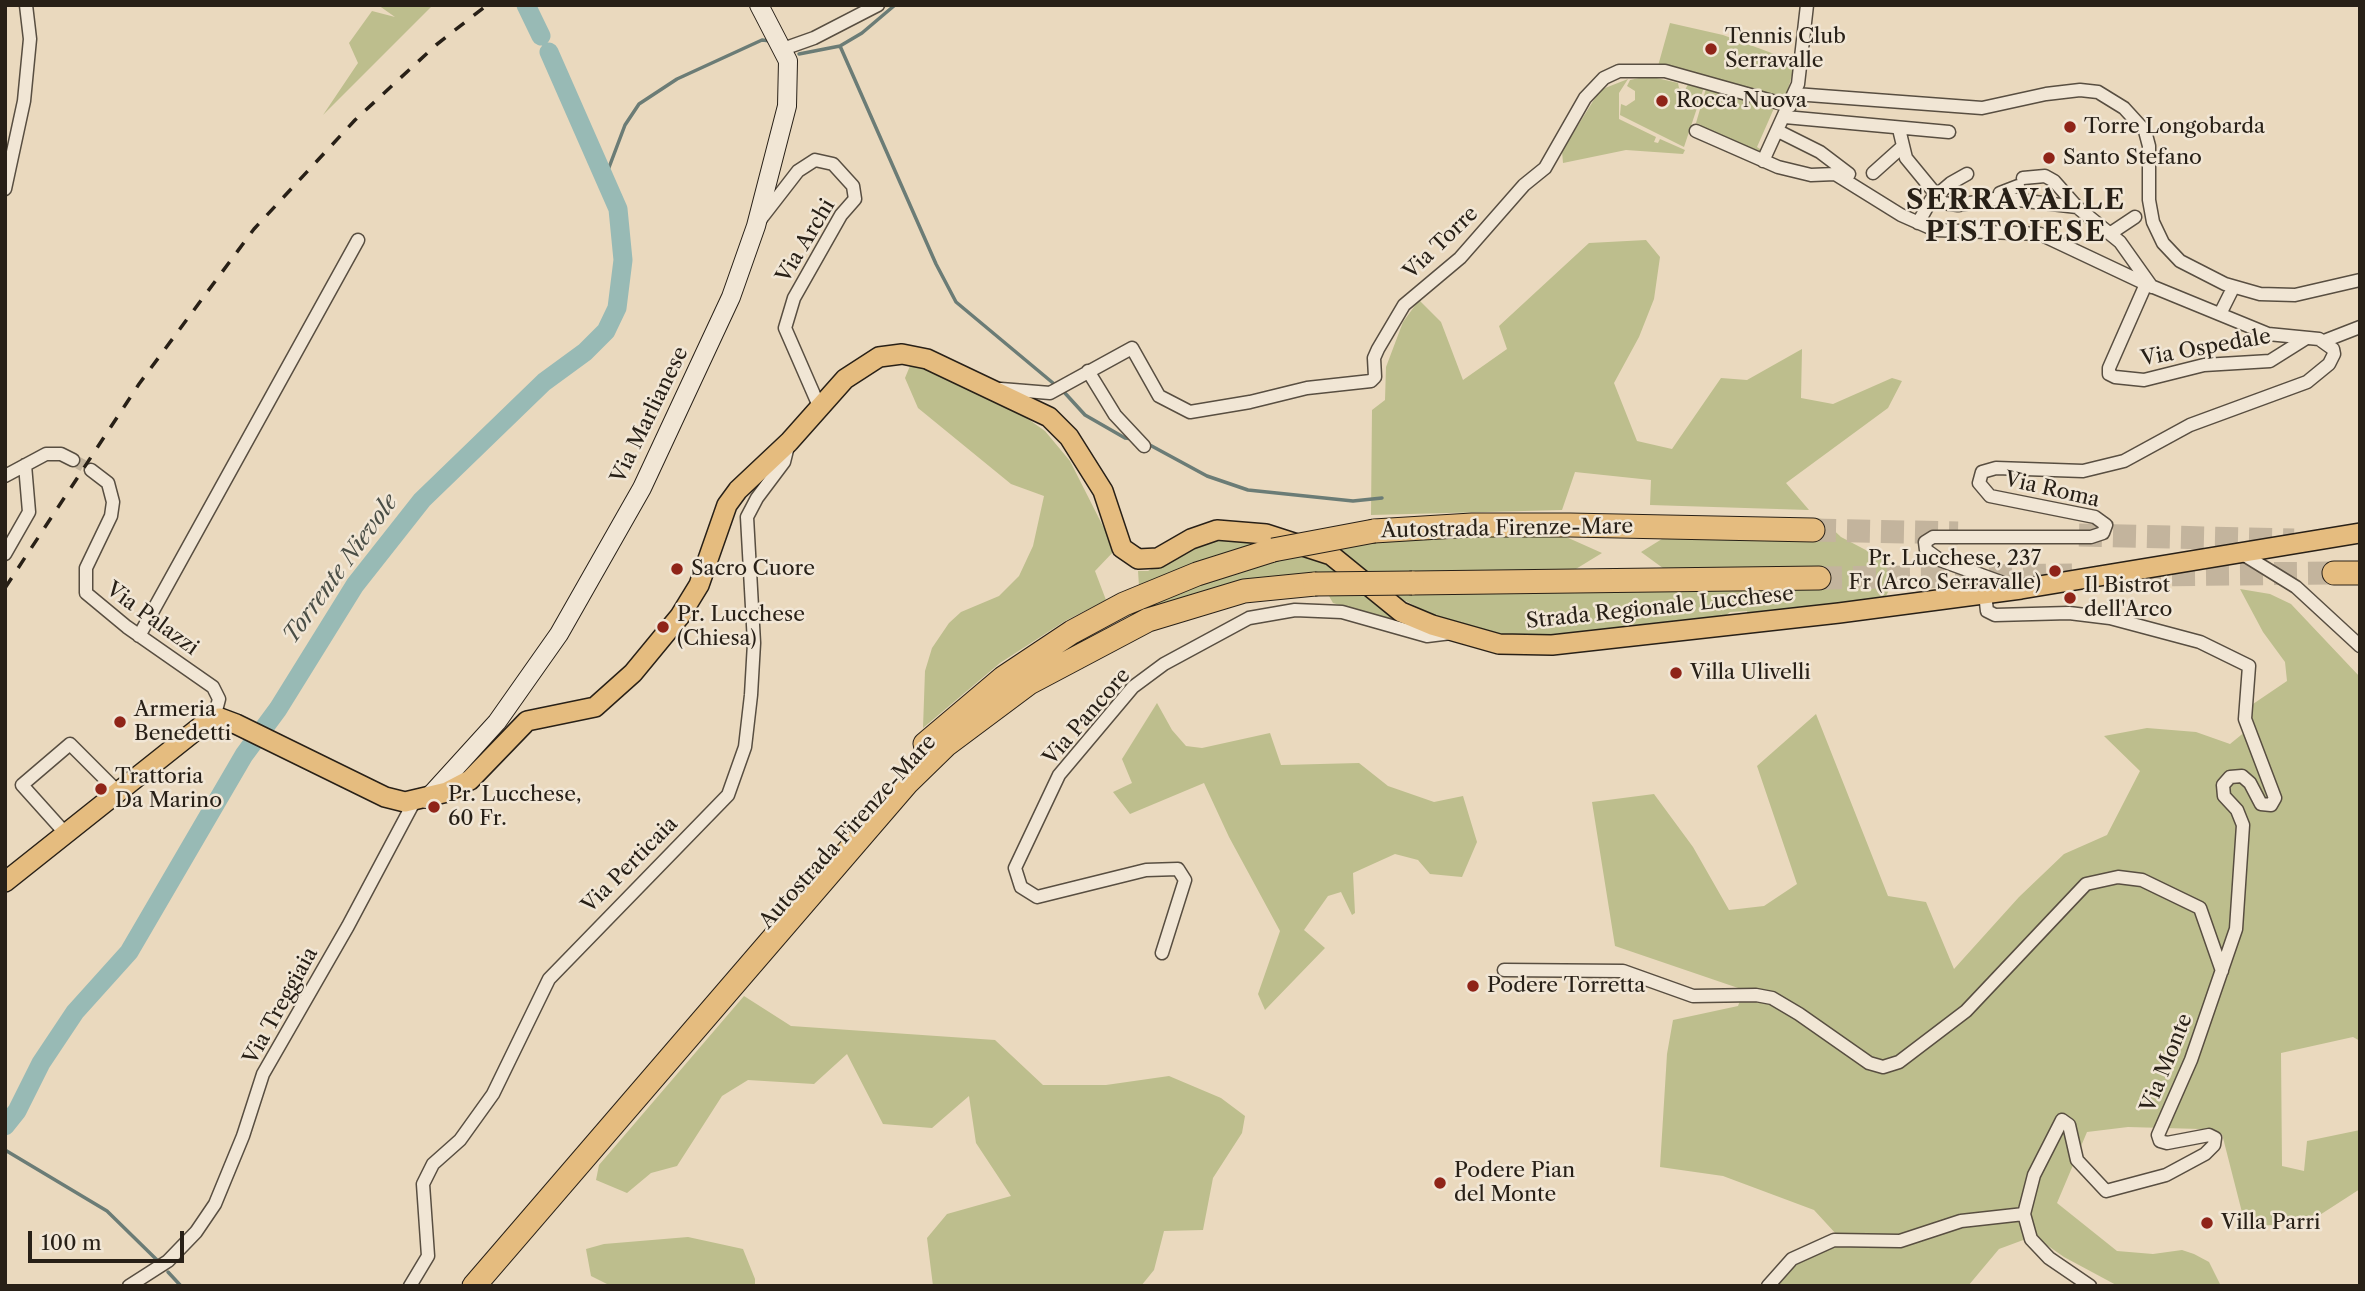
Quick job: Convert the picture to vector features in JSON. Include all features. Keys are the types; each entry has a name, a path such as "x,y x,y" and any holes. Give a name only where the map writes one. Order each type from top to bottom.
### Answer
{"highway":[{"name":"Autostrada Firenze-Mare","path":"456,1286 878,792 953,718 1031,658 1097,618 1197,574 1273,550 1374,531 1541,525 1813,530"},
{"path":"2334,573 2360,573"},
{"name":"Autostrada Firenze-Mare","path":"474,1286 898,793 946,745 1030,683 1148,620 1244,591 1315,584 1819,578"}],"main road":[{"name":"Strada Regionale Lucchese","path":"420,800 447,792 479,773 527,721 587,711 614,692 680,616 699,585 727,505 738,490 789,442 819,406 862,366 880,357 902,354 927,359 1049,417 1069,436 1103,491 1122,548 1131,556 1147,561 1158,558 1191,539 1217,530 1251,531 1280,537 1324,551 1351,570 1394,608 1455,632 1499,644 1552,645 1985,594 2360,533"},
{"path":"5,882 172,746 214,718 236,724 394,800 420,800"}],"street":[{"path":"5,189 25,89 30,39 26,5"},
{"name":"Via Marlianese","path":"420,800 497,722 559,634 642,488 730,297 756,226 787,106 788,61 760,5"},
{"path":"783,49 814,38 878,5"},
{"path":"1763,160 1790,106 1800,75 1807,5"},
{"name":"Via Torre","path":"1088,371 1132,348 1158,397 1190,412 1307,388 1371,381 1374,377 1374,358 1404,305 1460,257 1524,184 1549,164 1585,98 1604,78 1619,71 1665,71 1790,106"},
{"path":"1790,106 1982,108 2046,94 2080,90 2098,92 2124,108 2145,131 2149,146 2151,211 2163,243 2189,267 2234,288 2260,294 2287,295 2360,281"},
{"path":"1790,106 1899,129 1949,132"},
{"path":"1899,129 1902,147 1910,165 1943,204 1958,205 2001,198 2077,207"},
{"path":"1696,131 1763,160 1804,173 1832,173 1878,192"},
{"path":"1778,131 1820,152 1853,180 1918,223 1946,233 2034,232 2149,286 2268,334 2325,341 2360,327"},
{"path":"1872,173 1902,147"},
{"name":"Via Archi","path":"756,226 807,163 823,160 833,163 853,186 855,199 841,215 794,298 785,328 819,406"},
{"path":"1918,223 1936,196 1967,174"},
{"path":"2001,198 2000,194 2021,180 2045,176 2054,181 2077,207 2111,233 2149,286"},
{"path":"2111,233 2135,218"},
{"path":"139,636 358,240"},
{"name":"Via Ospedale","path":"2149,286 2109,368 2109,374 2125,380 2144,380 2212,364 2270,361 2305,339"},
{"path":"2220,314 2234,288"},
{"name":"Via Roma","path":"2021,589 1940,560 1926,550 1925,542 1933,537 2083,538 2102,534 2106,525 2095,517 1990,496 1979,484 1982,472 1996,468 2082,471 2124,461 2190,425 2307,382 2322,371 2333,357 2333,349 2325,341"},
{"path":"991,388 1050,393 1088,371 1115,415 1144,446"},
{"name":"Via Perticaia","path":"410,1286 428,1256 423,1184 433,1164 460,1140 493,1094 549,979 597,926 722,804 733,785 745,747 752,682 753,607 747,517 757,498 785,462 789,442"},
{"path":"27,488 8,475 51,453 74,460"},
{"path":"5,554 27,519 30,507 25,465"},
{"name":"Via Palazzi","path":"91,471 108,483 113,502 111,516 86,568 85,589 92,601 213,687 219,699 214,718"},
{"path":"2241,552 2296,587 2360,646"},
{"name":"Via Monte","path":"1985,594 1987,611 1995,615 2069,614 2110,618 2200,642 2249,666 2245,719 2275,798 2271,805 2264,806 2242,776 2230,777 2223,785 2224,796 2241,818 2243,833 2236,929 2191,1060 2158,1135 2160,1141 2167,1143 2209,1135 2216,1139 2214,1146 2205,1154 2166,1175 2109,1191 2100,1187 2077,1160 2069,1125 2062,1120 2034,1175 2024,1214"},
{"name":"Via Pancore","path":"1162,953 1185,880 1178,869 1118,876 1037,897 1021,887 1015,868 1059,775 1133,687 1164,664 1249,618 1295,610 1342,612 1427,636 1455,632"},
{"path":"66,834 22,785 70,744 118,792"},
{"name":"Via Treggiaia","path":"129,1286 168,1261 196,1232 215,1204 243,1136 263,1074 420,800"},
{"path":"1504,970 1623,971 1693,996 1756,995 1772,999 1799,1014 1869,1063 1883,1067 1899,1062 1966,1011 2086,884 2118,877 2142,880 2200,908 2222,971"},
{"path":"1768,1286 1792,1259 1834,1240 1900,1241 1961,1221 2024,1214 2031,1239 2074,1278 2090,1286"}],"green space":[{"path":"378,5 433,5 323,115 358,63 349,43 372,11 395,17"},
{"name":"Tennis Club Serravalle","path":"1670,23 1723,35 1796,62 1785,99 1658,66"},
{"path":"1648,76 1678,83 1679,88 1685,90 1688,84 1704,87 1684,147 1620,115 1621,104 1626,106 1635,100 1635,91 1627,86 1630,80"},
{"path":"1628,79 1619,93 1619,119 1656,137 1654,142 1658,143 1660,139 1685,150 1683,154 1626,150 1563,163 1562,151 1600,90"},
{"path":"1707,85 1775,106 1757,147 1763,151 1761,155 1699,128 1701,125 1696,123"},
{"path":"1646,240 1660,257 1654,299 1639,337 1614,383 1637,441 1672,449 1721,378 1747,380 1802,349 1801,398 1833,404 1892,378 1902,381 1888,408 1786,483 1809,510 1650,505 1651,480 1575,472 1562,510 1371,515 1372,410 1385,400 1386,367 1403,322 1419,300 1441,322 1463,380 1507,349 1499,326 1589,243"},
{"path":"912,361 1021,414 1045,431 1070,461 1115,550 1095,571 1106,600 1065,621 1000,663 923,728 925,671 932,648 949,623 961,612 999,596 1019,576 1033,546 1044,496 1011,484 918,408 905,378"},
{"path":"1815,518 1822,519 1841,537 1900,568 1884,600 1748,616 1747,611 1730,612 1723,618 1570,636 1515,638 1444,621 1394,595 1328,546 1371,540 1555,532 1602,553 1566,575 1671,574 1641,552 1670,534 1815,535"},
{"path":"1228,535 1319,556 1405,625 1333,603 1318,577 1132,620 1127,610 1258,544 1207,559 1139,586 1138,571 1148,571 1180,552"},
{"path":"2240,589 2270,594 2291,604 2360,677 2360,1041 2353,1037 2281,1053 2282,1166 2304,1171 2307,1141 2360,1130 2360,1189 2312,1220 2246,1228 2222,1134 2200,1129 2128,1127 2087,1132 2057,1203 2117,1251 2153,1254 2182,1250 2194,1254 2209,1262 2221,1286 2118,1286 2064,1257 2034,1236 1999,1249 1968,1286 1762,1286 1790,1253 1837,1235 1814,1210 1723,1176 1660,1167 1667,1054 1673,1020 1738,1006 1744,990 1615,946 1592,802 1654,794 1693,847 1729,910 1764,906 1797,884 1757,766 1816,714 1888,896 1926,902 1954,969 2019,897 2064,854 2107,835 2140,771 2104,736 2147,728 2196,732 2230,744 2246,731 2253,704 2287,681 2285,662 2263,632"},
{"path":"1157,703 1172,730 1186,746 1202,748 1270,733 1281,765 1359,763 1388,786 1434,802 1463,796 1477,842 1462,877 1430,874 1418,860 1395,854 1353,873 1355,913 1352,915 1341,892 1328,896 1304,930 1325,948 1265,1010 1258,994 1280,931 1229,837 1204,783 1130,814 1113,792 1132,783 1122,759"},
{"path":"744,996 791,1026 995,1040 1043,1085 1106,1085 1169,1076 1221,1098 1245,1116 1242,1133 1213,1178 1203,1230 1164,1231 1154,1270 1141,1286 933,1286 927,1238 947,1214 1011,1196 976,1143 969,1096 932,1128 883,1124 847,1054 814,1084 748,1080 722,1096 677,1166 651,1173 627,1193 596,1180 599,1165"},
{"path":"688,1237 743,1249 755,1279 755,1286 611,1286 591,1276 586,1249 604,1244"}],"waterway":[{"name":"Torrente Nievole","path":"526,5 541,36"},
{"path":"799,54 840,46 862,33 895,5"},
{"path":"605,178 625,125 639,104 677,79 762,40 771,41"},
{"path":"840,46 936,264 956,302 1053,383"},
{"name":"Torrente Nievole","path":"5,1126 17,1111 41,1063 75,1012 129,952 244,755 278,709 355,585 422,500 544,382 585,352 606,331 617,308 623,260 618,209 549,52"},
{"path":"1064,392 1085,415 1125,438 1133,439"},
{"path":"1148,444 1207,476 1248,490 1353,501 1382,498"},
{"path":"5,1150 107,1211 157,1260"},
{"path":"168,1272 181,1286"}],"tunnel":[{"path":"73,460 91,470"},
{"path":"1813,530 1958,533"},
{"path":"2079,535 2294,540"},
{"path":"2138,575 2334,573"},
{"path":"1819,578 2072,575"}],"railway":[{"path":"5,588 139,384 254,229 355,120 436,45 487,5"}],"place":[{"name":"Tennis Club Serravalle","path":"1711,49"},
{"name":"Rocca Nuova","path":"1662,101"},
{"name":"Torre Longobarda","path":"2070,127"},
{"name":"Santo Stefano","path":"2049,158"},
{"name":"Sacro Cuore","path":"677,569"},
{"name":"Pr. Lucchese, 237 Fr (Arco Serravalle)","path":"2055,571"},
{"name":"Il Bistrot dell'Arco","path":"2070,598"},
{"name":"Pr. Lucchese (Chiesa)","path":"663,627"},
{"name":"Villa Ulivelli","path":"1676,673"},
{"name":"Armeria Benedetti","path":"120,722"},
{"name":"Trattoria Da Marino","path":"101,789"},
{"name":"Pr. Lucchese, 60 Fr.","path":"434,807"},
{"name":"Podere Torretta","path":"1473,986"},
{"name":"Podere Pian del Monte","path":"1440,1183"},
{"name":"Villa Parri","path":"2207,1223"}],"district":[{"name":"SERRAVALLE PISTOIESE","path":"2016,217"}]}
